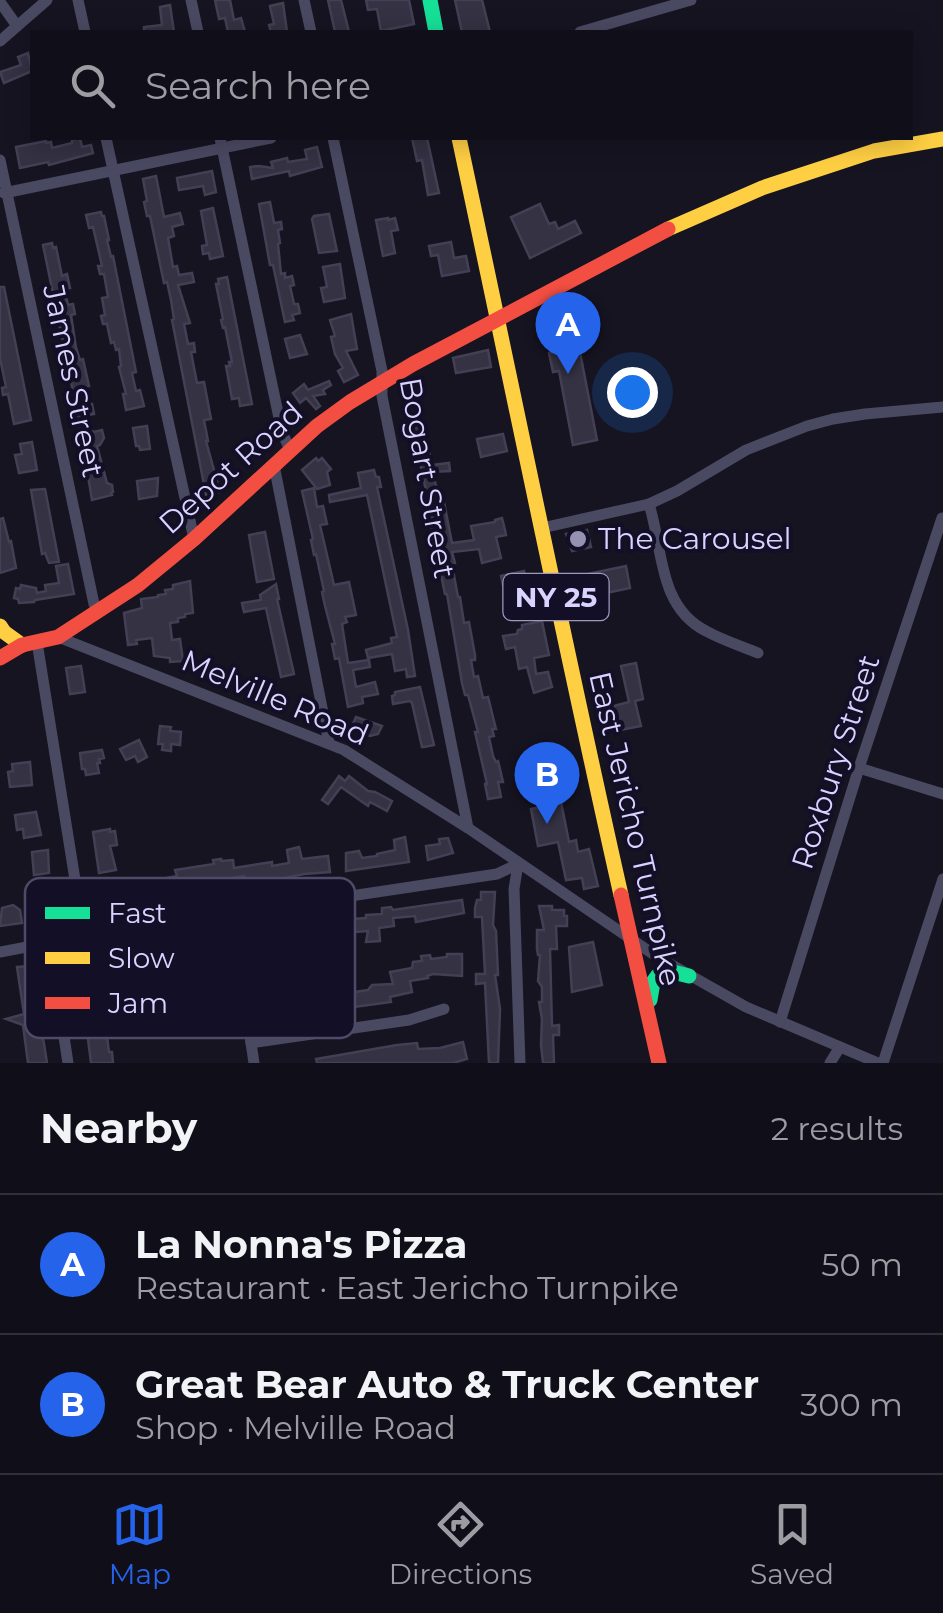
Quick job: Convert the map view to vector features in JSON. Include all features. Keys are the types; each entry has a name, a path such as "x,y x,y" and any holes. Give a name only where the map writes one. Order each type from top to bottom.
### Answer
{"street":[{"path":"0,41 47,0"},
{"path":"78,0 85,30"},
{"path":"191,0 198,30"},
{"path":"304,0 311,30"},
{"path":"430,0 436,30"},
{"path":"587,30 692,0"},
{"path":"0,2 17,26"},
{"name":"Depot Road","path":"0,658 29,644 58,637 138,585 317,426 382,383 499,318 710,209 874,151 943,139"},
{"path":"106,140 194,539"},
{"path":"4,193 113,172 221,142 246,140"},
{"name":"Bogart Street","path":"333,140 382,371 382,396 468,828"},
{"name":"East Jericho Turnpike","path":"459,140 571,675 659,1063"},
{"path":"221,142 282,432 290,450"},
{"name":"James Street","path":"0,160 4,193 98,612"},
{"path":"542,528 649,504 746,450 807,426 865,414 943,406"},
{"path":"274,465 329,743"},
{"path":"649,504 665,578 682,612 703,630 758,652"},
{"name":"Roxbury Street","path":"780,1022 942,518"},
{"path":"0,626 29,644 73,878"},
{"name":"Melville Road","path":"58,637 361,759 688,976 746,1007 880,1063"},
{"path":"859,768 943,794"},
{"path":"355,896 497,874 518,864"},
{"path":"518,864 514,889 520,1063"},
{"path":"880,1063 943,879"},
{"path":"0,952 25,948"},
{"path":"649,1016 651,992 658,974 688,976"},
{"path":"355,1028 408,1020 444,1009"},
{"path":"64,1038 68,1063"},
{"path":"250,1038 254,1063"},
{"path":"251,1044 290,1038"},
{"path":"830,1063 840,1047"}],"building":[{"path":"215,0 230,0 234,20 241,18 244,30 228,30 225,18 219,19"},
{"path":"328,0 341,0 348,30 335,30"},
{"path":"366,0 409,0 414,24 381,30 377,9 368,10"},
{"path":"455,0 482,0 490,30 462,30"},
{"path":"283,3 287,30 270,30 269,25 274,24 270,6"},
{"path":"170,5 174,30 144,30 162,25 160,7"},
{"path":"28,53 30,72 4,83 0,72 21,65 18,57"},
{"path":"80,140 82,147 91,145 93,153 20,168 16,147 46,141 51,142 52,148"},
{"path":"412,140 427,140 439,193 428,195 422,160 417,161"},
{"path":"317,147 322,167 290,176 289,171 252,179 250,167 273,168 271,162 307,159 305,150"},
{"path":"212,171 216,192 205,195 203,186 179,190 177,178"},
{"path":"156,176 164,217 180,213 183,224 172,227 174,236 168,238 173,267 177,266 179,275 192,273 194,282 178,285 190,323 184,324 188,344 194,343 195,352 191,352 197,383 204,382 211,419 204,420 206,441 220,492 206,495 171,300 144,202 147,201 143,179"},
{"path":"270,202 274,223 281,222 281,274 285,273 285,278 292,276 294,285 290,286 300,313 285,322 259,204"},
{"path":"540,204 549,224 555,222 558,229 575,221 581,233 530,258 511,217"},
{"path":"213,208 223,256 210,259 209,253 203,254 202,246 207,245 201,211"},
{"path":"101,212 136,372 132,373 144,406 126,410 119,349 111,343 101,316 105,315 102,298 108,297 104,274 100,274 98,266 102,266 93,227 89,228 86,215"},
{"path":"329,214 337,251 319,253 312,219"},
{"path":"395,218 398,230 391,231 395,253 383,256 376,220"},
{"path":"451,242 454,258 466,256 469,271 442,276 438,255 431,256 429,246"},
{"path":"52,243 70,288 64,289 68,305 73,304 76,348 80,360 83,359 89,386 84,387 94,414 88,415 91,430 102,430 104,438 97,446 107,483 112,485 112,495 92,500 58,319 54,319 52,309 56,308 43,245"},
{"path":"340,264 345,298 324,302 321,288 327,287 323,267"},
{"path":"227,277 252,404 240,406 239,398 232,399 226,366 232,362 216,284 218,279"},
{"path":"0,287 4,287 31,420 14,424 8,394 3,395 2,388 6,387 0,358"},
{"path":"351,314 357,349 346,351 358,375 344,382 338,371 343,368 335,354 330,320"},
{"path":"300,335 307,354 290,358 285,339"},
{"path":"579,347 597,440 573,445 559,371 553,372 549,353"},
{"path":"488,350 491,367 456,373 453,358"},
{"path":"329,381 331,385 323,390 325,394 313,396 320,406 316,409 306,398 300,403 293,393 304,384 308,390"},
{"path":"422,420 432,465 449,463 450,471 432,472 438,492 442,492 452,543 474,540 471,526 502,518 505,530 506,535 496,537 501,558 482,563 479,549 452,552 458,597 464,623 469,622 475,655 475,660 471,660 474,677 478,676 483,698 488,697 496,729 492,729 494,736 489,737 503,782 498,782 501,797 488,799 478,732 462,683 411,422"},
{"path":"147,426 150,449 140,450 133,428"},
{"path":"503,434 507,451 481,457 477,439"},
{"path":"32,442 37,470 19,473 15,455 22,454 20,444"},
{"path":"316,458 322,458 331,469 327,472 330,485 317,489 302,470"},
{"path":"374,470 381,487 377,487 415,676 407,677 406,669 395,671 392,654 368,658 366,650 392,643 391,638 397,637 367,495 330,502 329,495 361,488 358,473"},
{"path":"158,478 157,496 139,499 137,481"},
{"path":"314,488 317,507 323,506 327,524 320,525 334,585 349,582 356,615 345,617 347,622 342,624 348,663 369,660 370,667 353,670 356,687 375,682 378,694 362,697 363,703 348,707 302,491"},
{"path":"45,489 59,562 49,563 42,554 31,490"},
{"path":"3,518 16,568 0,573 0,519"},
{"name":"The Carousel","path":"587,530 591,547 572,551 566,534"},
{"path":"265,532 274,579 257,582 249,535"},
{"path":"68,564 74,594 19,603 14,598 21,585 36,588 37,593 46,591 45,585 59,583 56,566"},
{"path":"626,566 630,588 587,597 583,575"},
{"path":"524,571 527,586 508,590 507,584 503,585 501,576"},
{"path":"190,581 193,613 170,623 172,640 180,639 183,661 170,662 170,658 154,656 152,638 128,645 124,613 142,608 141,599 158,597 173,589 173,585"},
{"path":"276,584 294,674 281,677 266,608 244,612 242,603 261,600 260,595"},
{"path":"542,621 549,655 534,658 536,674 548,672 552,687 534,693 527,667 519,669 515,647 506,649 503,636 517,634 522,625"},
{"path":"636,663 643,699 635,701 641,726 620,730 614,706 629,702 621,666"},
{"path":"81,666 85,692 70,694 66,668"},
{"path":"420,687 434,745 424,747 412,703 393,704 392,696"},
{"path":"356,717 382,726 378,734 370,736 351,728"},
{"path":"160,726 181,732 180,745 171,744 171,751 162,750 163,744 158,744"},
{"path":"139,740 147,757 138,762 135,756 126,760 120,749"},
{"path":"102,750 104,758 97,763 99,773 86,775 80,753"},
{"path":"30,762 32,785 10,787 8,772 13,771 12,764"},
{"path":"555,772 569,842 576,840 578,852 589,849 598,886 584,889 582,878 566,880 558,842 538,846 531,809 546,806 544,774"},
{"path":"339,776 345,781 349,776 368,791 392,801 387,811 370,802 368,806 341,787 328,804 322,800"},
{"path":"36,812 41,835 24,838 23,829 17,830 15,815"},
{"path":"115,831 117,845 110,846 116,870 99,873 93,832"},
{"path":"405,837 409,862 346,871 346,853 359,851 362,858 377,856 395,850 394,840"},
{"path":"448,838 453,853 428,860 426,846"},
{"path":"299,847 302,859 328,856 330,872 284,878 166,878 177,876 175,870 214,864 213,860 221,859 233,860 234,868 289,863 287,850"},
{"path":"48,850 49,873 34,875 32,852"},
{"path":"481,892 495,892 498,1063 489,1063 485,983 476,984 476,974 485,974 482,917 475,917"},
{"path":"462,900 464,913 416,922 415,916 393,918 394,926 379,928 380,941 366,942 368,931 355,932 355,919 382,914 382,908 393,910"},
{"path":"13,905 20,910 22,923 0,926 2,908"},
{"path":"539,906 564,910 567,916 567,926 556,926 557,949 550,949 552,1026 559,1025 559,1035 553,1035 554,1063 543,1063 541,1045 542,987 538,981 537,930 544,930"},
{"path":"593,942 602,985 572,992 569,947"},
{"path":"462,954 462,976 433,974 410,981 412,992 390,997 391,1002 355,1007 355,992 368,990 372,985 393,984 390,972 412,968 413,962 422,961 421,956"},
{"path":"25,966 25,1038 43,1038 47,1063 28,1063 23,1025 6,1019 24,1014 17,967"},
{"path":"88,1038 107,1038 113,1063 91,1063"},
{"path":"463,1042 467,1059 453,1063 317,1063 316,1059 397,1045 417,1043 418,1049 440,1048"}],"traffic: fast":[{"path":"430,0 436,30"},
{"path":"650,1000 658,975 673,972 689,976"}],"traffic: slow":[{"path":"668,229 762,188 874,151 943,139"},
{"path":"459,140 621,895"},
{"path":"0,626 22,645"}],"traffic: jam":[{"path":"0,658 22,645 58,637 138,585 317,426 350,402 413,364 668,229"},
{"path":"621,895 659,1063"}],"place":[{"name":"La Nonna's Pizza","path":"568,374"},
{"name":"The Carousel","path":"578,539"},
{"name":"Great Bear Auto & Truck Center","path":"547,824"}]}
